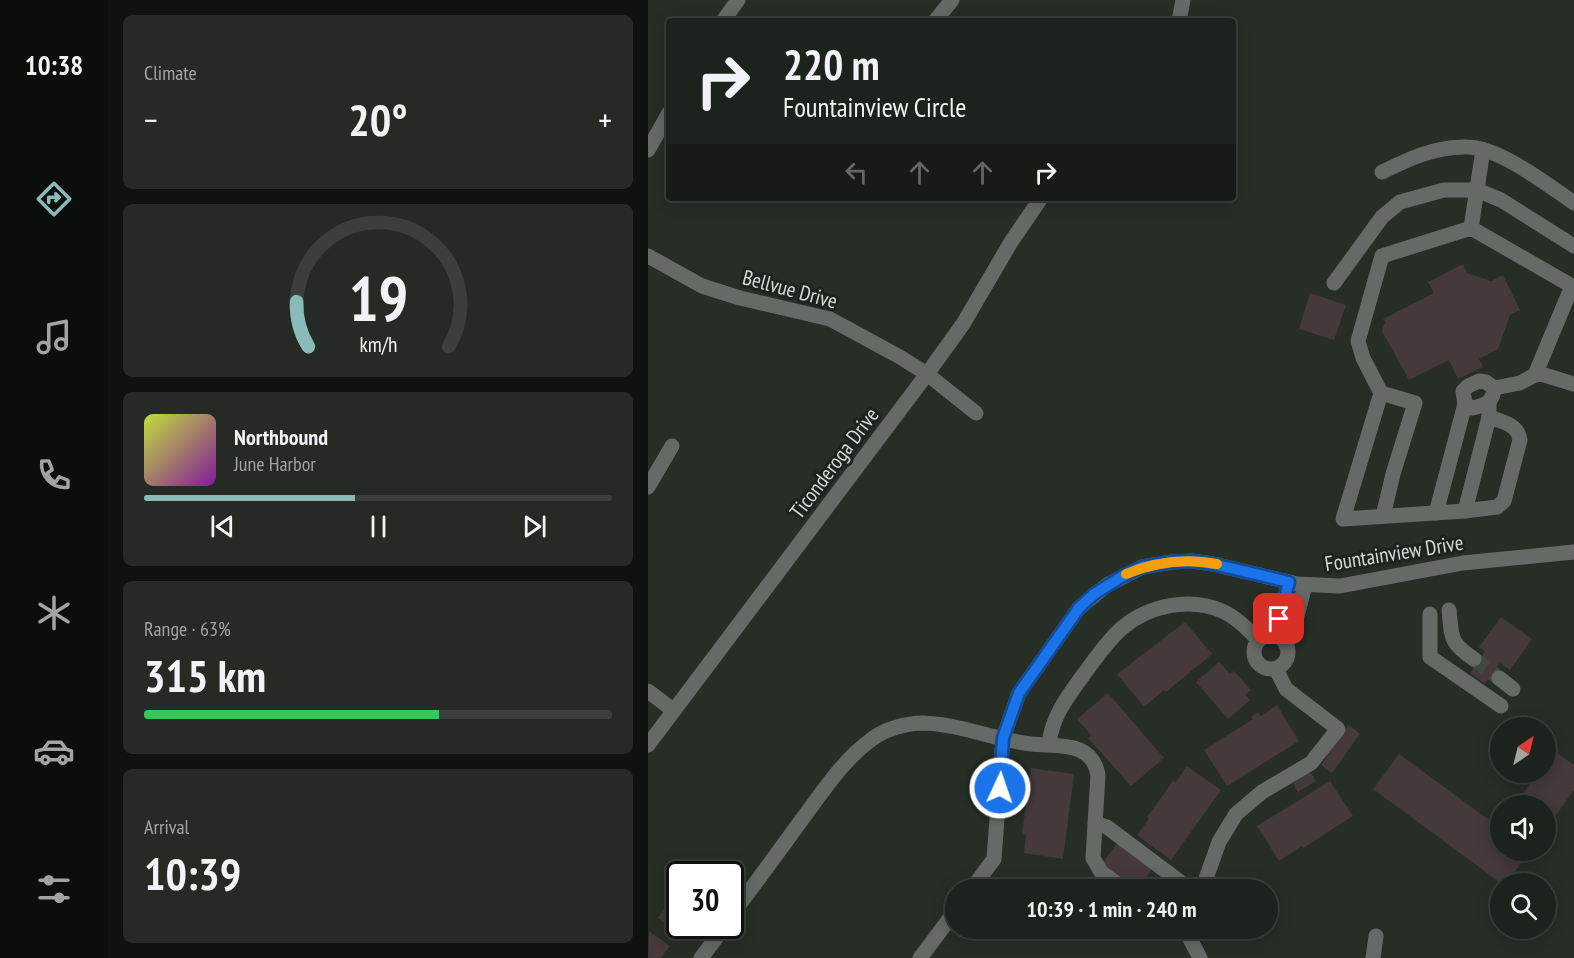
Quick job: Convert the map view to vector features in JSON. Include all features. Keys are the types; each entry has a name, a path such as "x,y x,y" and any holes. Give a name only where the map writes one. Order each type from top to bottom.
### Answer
{"street":[{"path":"725,18 738,0"},
{"path":"937,18 952,0"},
{"path":"1180,18 1183,0"},
{"path":"648,150 666,118"},
{"path":"1383,172 1414,156 1444,148 1469,146 1522,168 1574,202"},
{"path":"1471,228 1483,150"},
{"path":"1334,283 1382,217 1400,202 1444,190 1477,190 1500,200 1574,246"},
{"name":"Ticonderoga Drive","path":"648,745 963,324 1011,242 1039,201"},
{"path":"1465,404 1472,408 1489,410 1516,427 1519,433 1520,440 1508,493 1504,501 1497,507 1465,511 1343,519 1381,393 1363,358 1358,341 1382,256 1471,228 1573,284 1535,375"},
{"name":"Bellvue Drive","path":"648,256 702,286 740,298 830,319 927,374 976,413"},
{"path":"1436,513 1465,404 1464,391 1468,386 1479,381 1486,382 1494,388 1520,383 1541,374 1574,384"},
{"path":"1465,511 1494,388"},
{"path":"1381,393 1415,403 1393,474 1383,516"},
{"path":"648,487 672,446"},
{"name":"Fountainview Drive","path":"979,879 993,858 1003,738 1019,693 1079,608 1094,594 1123,576 1156,564 1191,561 1305,585 1340,586 1463,563 1574,552"},
{"path":"1289,582 1279,619 1254,647 1255,659 1264,668 1276,669 1287,657 1286,645 1294,628 1305,585"},
{"path":"1049,744 1054,721 1070,693 1124,626 1145,613 1177,604 1208,607 1223,611 1264,637 1281,639 1286,645"},
{"path":"1449,610 1452,640 1474,659"},
{"path":"1430,614 1430,657 1501,706"},
{"path":"1206,879 1219,842 1236,814 1262,792 1311,763 1338,729 1286,689 1276,669"},
{"path":"1499,678 1513,689"},
{"path":"648,692 673,710"},
{"path":"744,898 843,765 873,738 894,728 922,723 1031,744 1070,746 1095,763 1098,775 1093,858 1096,866 1112,879"},
{"path":"1095,823 1107,827 1176,879"},
{"path":"924,957 945,926"},
{"path":"1372,958 1376,936"},
{"path":"701,958 715,939"},
{"path":"1190,939 1200,958"}],"building":[{"path":"1463,264 1467,273 1491,281 1503,275 1520,310 1510,315 1498,349 1479,359 1483,367 1458,379 1449,360 1409,380 1382,331 1385,322 1383,319 1434,293 1428,282"},
{"path":"1310,293 1346,305 1334,340 1299,329"},
{"path":"1501,617 1532,639 1510,670 1500,663 1485,684 1470,673 1485,652 1479,647"},
{"path":"1185,622 1212,654 1144,707 1117,674"},
{"path":"1219,662 1230,674 1234,671 1251,690 1245,695 1250,700 1228,719 1196,682"},
{"path":"1108,693 1164,758 1131,786 1088,738 1091,735 1077,719"},
{"path":"1277,705 1299,741 1227,786 1204,750 1253,719 1251,717 1258,712 1261,716"},
{"path":"1349,725 1360,734 1332,773 1321,765"},
{"path":"1556,752 1574,765 1574,790 1556,815 1556,795 1522,795 1531,783 1556,783"},
{"path":"1399,754 1490,821 1490,861 1522,861 1514,873 1490,873 1490,875 1373,789"},
{"path":"1187,766 1221,790 1171,860 1137,835 1173,781 1176,782"},
{"path":"1031,768 1074,774 1063,859 1024,853 1026,835 1022,834"},
{"path":"1310,772 1316,781 1298,792 1293,783"},
{"path":"1330,781 1353,816 1279,861 1257,826"},
{"path":"1117,843 1152,869 1145,879 1122,879 1102,864"},
{"path":"666,907 666,924 658,918"},
{"path":"649,931 670,946 661,958 648,958"}],"tunnel":[{"path":"1474,659 1499,678"}],"slow traffic":[{"path":"1126,574 1142,567 1172,562 1191,561 1217,564"}],"route":[{"path":"1000,788 1003,738 1019,693 1028,677 1079,608 1107,585 1142,567 1156,564 1191,561 1213,564 1289,582 1279,619"}]}
